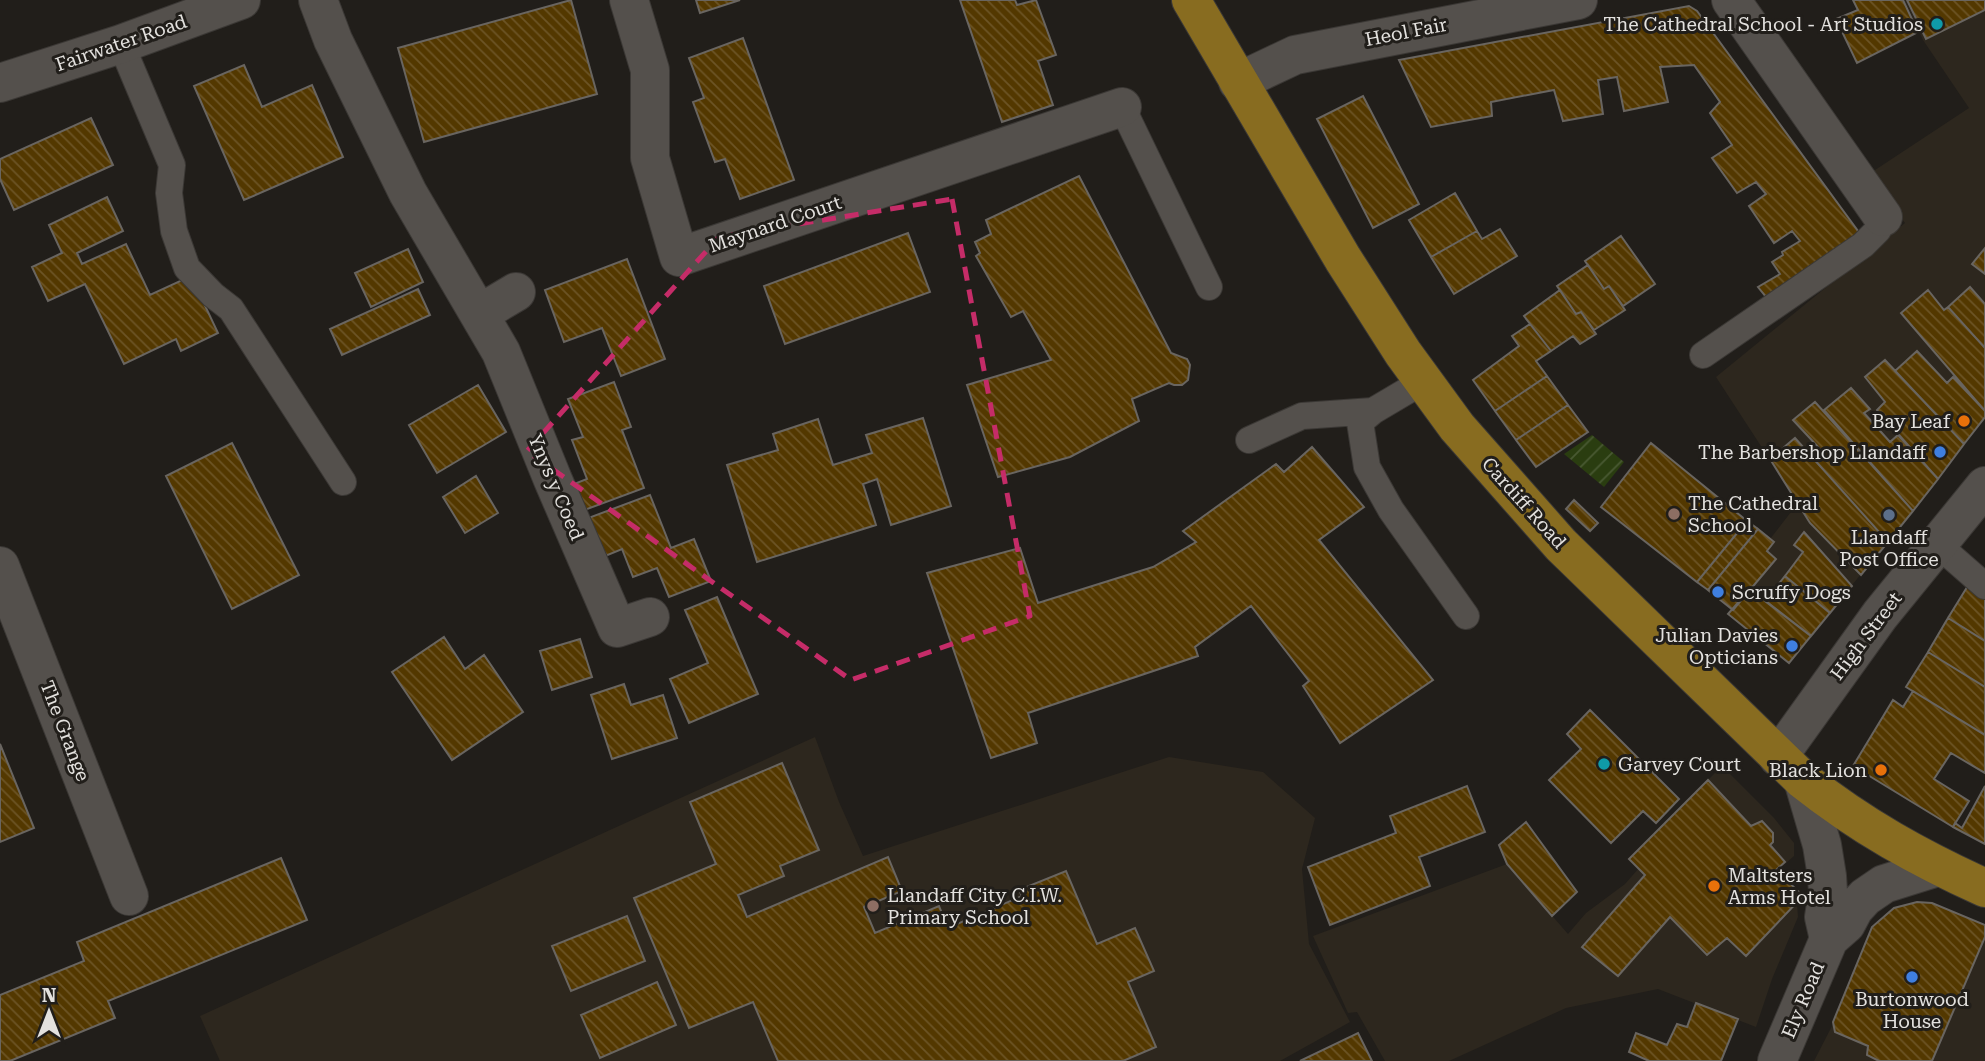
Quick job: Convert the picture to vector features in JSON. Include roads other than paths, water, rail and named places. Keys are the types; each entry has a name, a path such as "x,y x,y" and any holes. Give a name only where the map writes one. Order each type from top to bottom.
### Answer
{"main road":[{"name":"Cardiff Road","path":"1191,0 1343,259 1422,382 1457,427 1561,545 1791,768 1877,834 1938,867 1985,888"}],"street":[{"name":"Fairwater Road","path":"0,83 121,44 241,0"},
{"name":"Ynys y Coed","path":"318,0 333,40 408,193 502,352 553,480 617,628 650,617"},
{"name":"Maynard Court","path":"629,0 650,70 650,158 679,257 1122,107"},
{"name":"Heol Fair","path":"1238,82 1295,55 1578,0"},
{"path":"1731,0 1883,217"},
{"path":"479,314 516,292"},
{"name":"High Street","path":"1791,768 1880,615 1985,486"},
{"name":"The Grange","path":"0,566 129,896"},
{"name":"Ely Road","path":"1791,768 1822,845 1828,892 1824,917 1829,939"},
{"name":"Ely Road","path":"1777,1061 1829,939 1846,924 1865,897 1884,884 1938,867"}],"lane":[{"path":"121,44 172,165 169,193 174,231 187,268 231,309 343,482"},
{"path":"1122,107 1209,287"},
{"path":"1703,355 1863,245 1878,230 1883,217"},
{"path":"1422,382 1373,411 1360,422 1367,467 1391,510 1466,616"},
{"path":"1249,440 1301,416 1373,411"},
{"path":"1937,544 1985,586"}],"place":[{"name":"The Cathedral School - Art Studios","path":"1937,24"},
{"name":"Bay Leaf","path":"1964,421"},
{"name":"The Barbershop Llandaff","path":"1940,452"},
{"name":"The Cathedral School","path":"1674,514"},
{"name":"Llandaff Post Office","path":"1889,515"},
{"name":"Scruffy Dogs","path":"1718,592"},
{"name":"Julian Davies Opticians","path":"1792,646"},
{"name":"Garvey Court","path":"1604,764"},
{"name":"Black Lion","path":"1881,770"},
{"name":"Maltsters Arms Hotel","path":"1714,886"},
{"name":"Llandaff City C.I.W. Primary School","path":"873,906"},
{"name":"Burtonwood House","path":"1912,977"}]}
